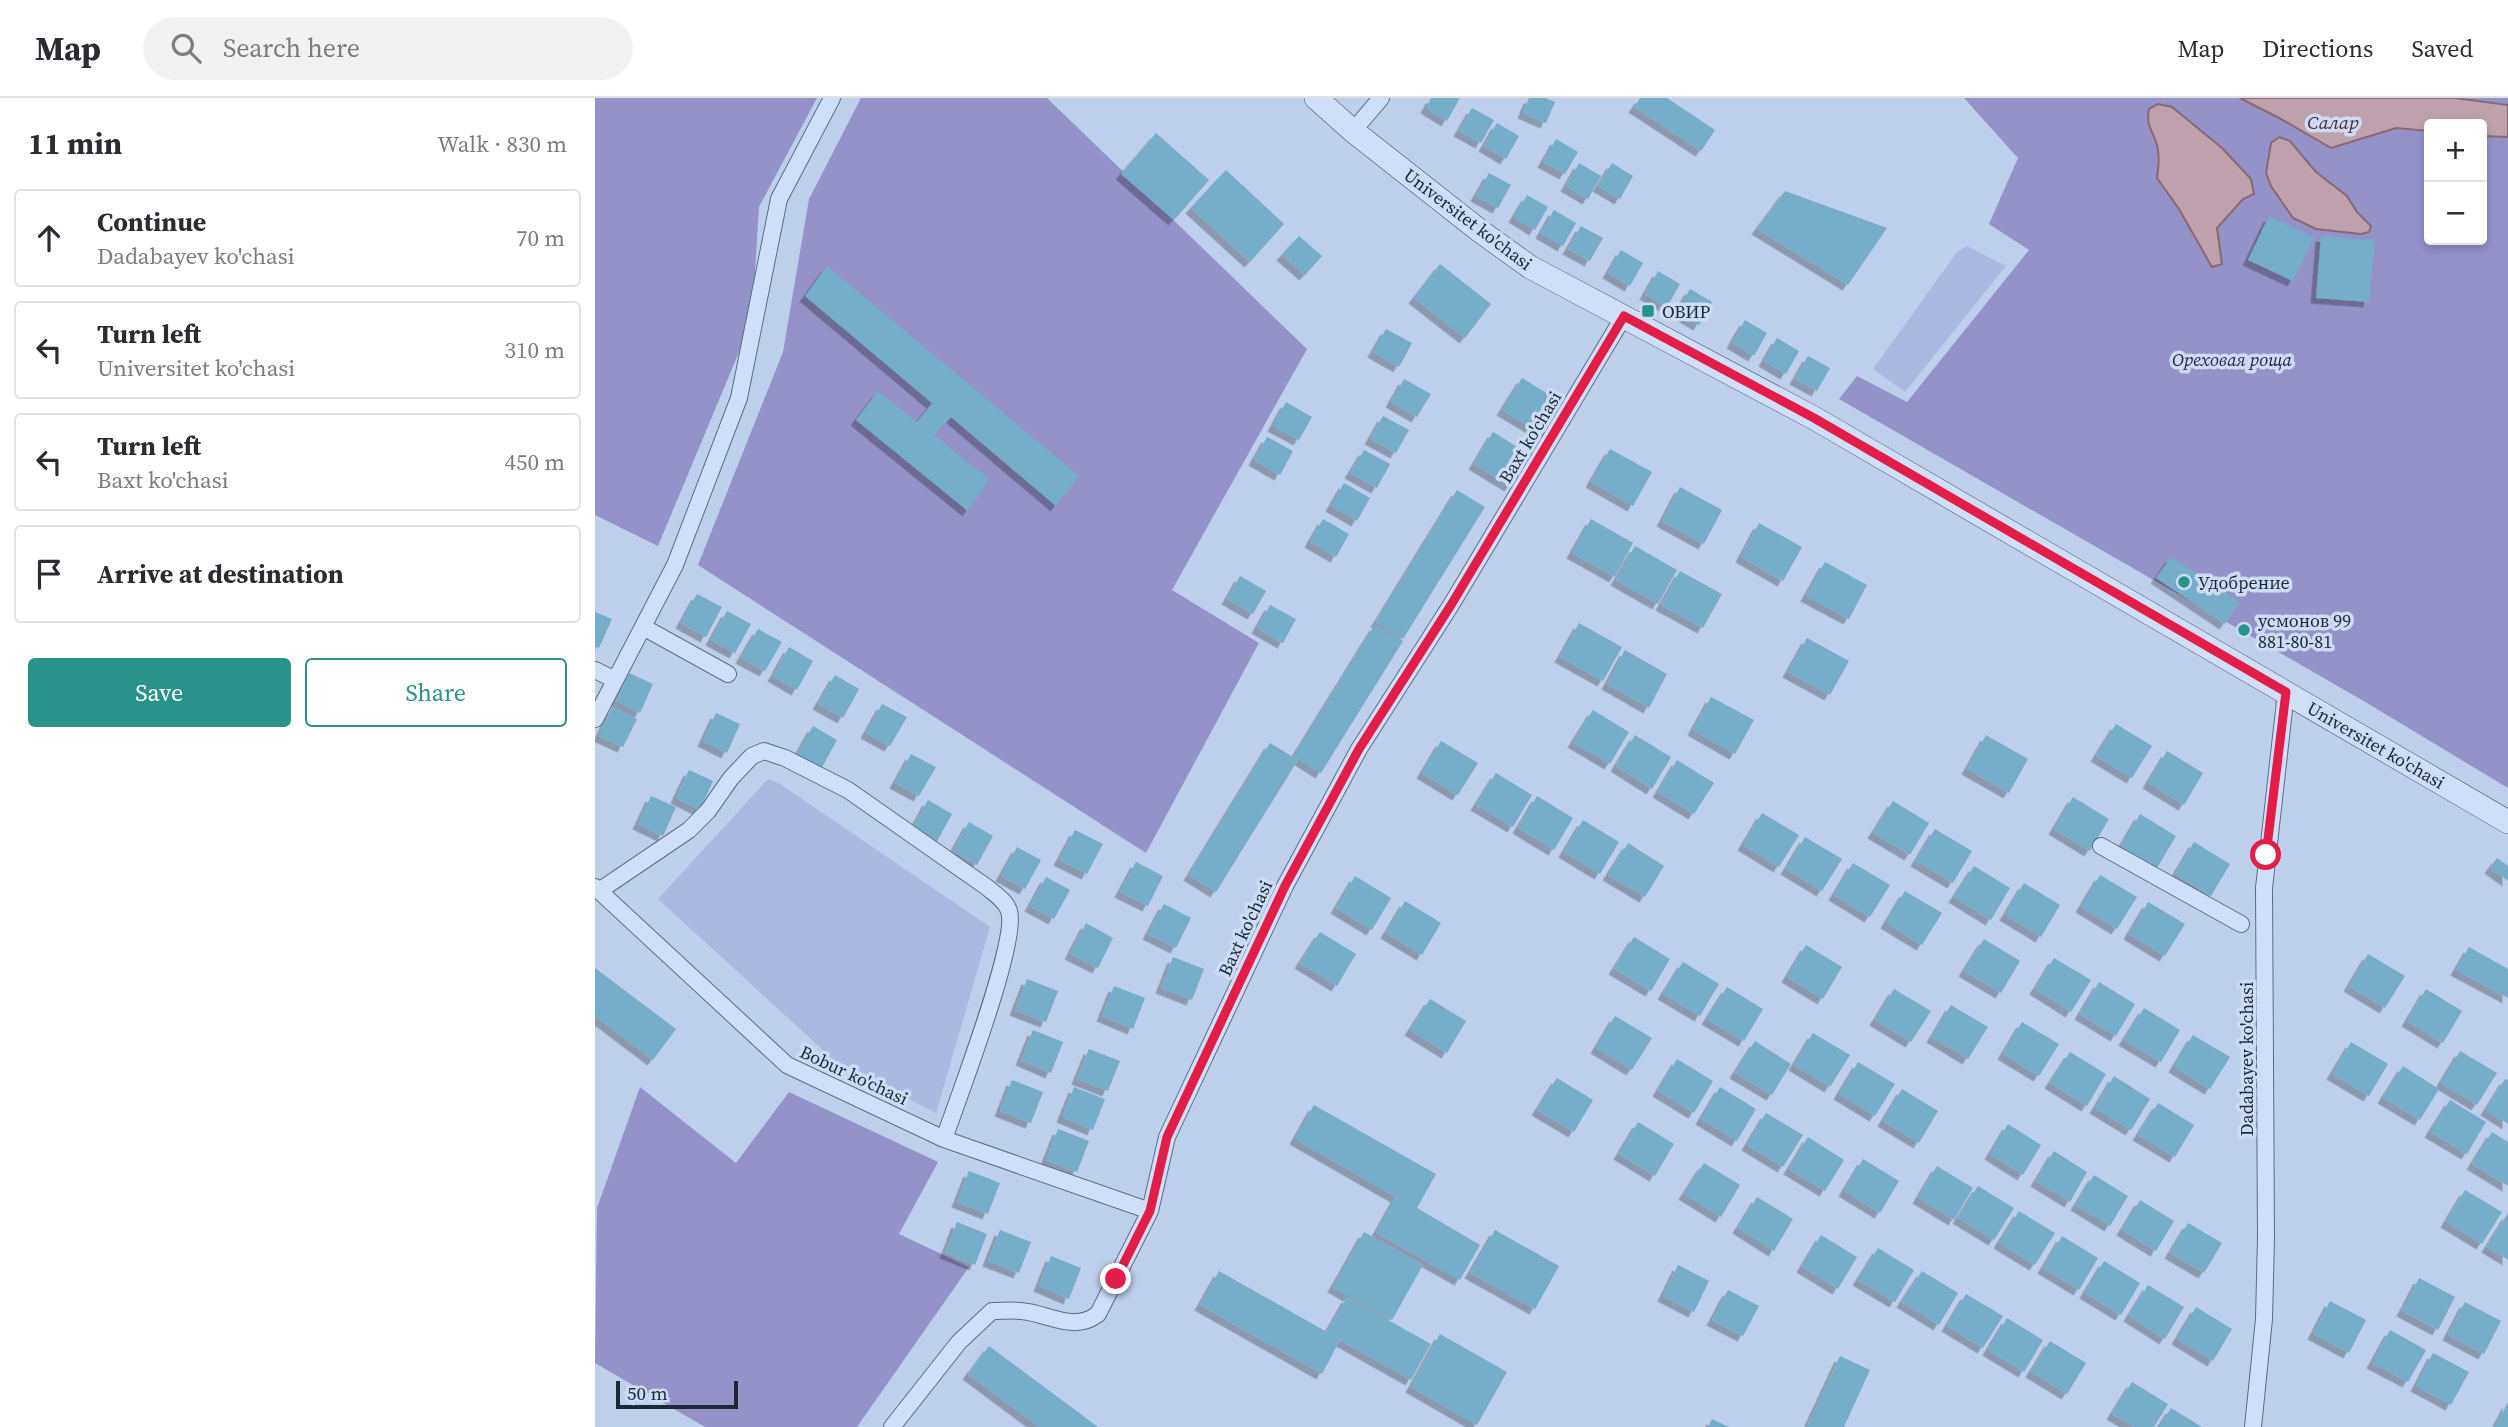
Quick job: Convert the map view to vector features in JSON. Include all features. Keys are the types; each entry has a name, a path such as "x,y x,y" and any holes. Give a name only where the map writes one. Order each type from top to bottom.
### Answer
{"main road":[{"name":"Universitet ko'chasi","path":"1315,98 1480,231 1530,267 1814,418 2508,822"}],"street":[{"path":"595,719 675,565 739,398 779,199 832,98"},
{"path":"1353,131 1381,98"},
{"name":"Baxt ko'chasi","path":"892,1427 959,1342 992,1311 1022,1311 1072,1323 1090,1320 1098,1314 1150,1211 1167,1137 1285,886 1359,749 1451,605 1624,316"},
{"path":"643,627 728,674"},
{"path":"595,670 615,680"},
{"name":"Dadabayev ko'chasi","path":"2253,1427 2263,1331 2266,1238 2264,888 2286,692"},
{"path":"597,889 689,830 708,811 752,756 764,751 785,758 848,790 988,888 1005,903 1010,912 1010,924 998,981 944,1139"},
{"path":"2101,846 2241,924"},
{"name":"Bobur ko'chasi","path":"597,889 787,1065 944,1139 1150,1211"}],"shaded area":[{"path":"1967,246 2006,266 1905,392 1873,369 1957,252"},
{"path":"768,779 780,784 990,927 936,1113 836,1062 658,899"}],"green space":[{"path":"595,98 817,98 759,207 752,321 658,546 595,515"},
{"path":"861,98 1047,98 1307,349 1172,590 1259,643 1146,853 698,565 783,352 809,199"},
{"name":"Ореховая роща","path":"1964,98 2508,98 2508,788 2367,703 1839,399 1857,376 1907,402 2029,250 1989,224 2018,158"},
{"path":"640,1087 736,1163 789,1092 938,1162 899,1234 969,1267 857,1427 705,1427 595,1363 597,1208"}],"water":[{"name":"Салар","path":"2240,98 2455,98 2508,105 2508,137 2487,136 2487,119 2424,119 2424,131 2396,128 2331,148"},
{"path":"2158,104 2172,107 2222,148 2251,179 2254,194 2243,199 2217,228 2222,264 2212,267 2179,209 2157,178 2158,151 2148,119 2149,109"},
{"path":"2279,137 2290,141 2316,172 2347,196 2357,212 2371,226 2369,232 2361,234 2316,229 2293,218 2271,186 2266,173 2271,143"}],"building":[{"path":"1431,98 1460,98 1447,121 1426,108"},
{"path":"1529,98 1545,98 1555,102 1546,123 1523,113"},
{"path":"1640,98 1667,98 1715,130 1701,151 1634,107"},
{"path":"1472,108 1494,120 1481,143 1459,131"},
{"path":"1497,123 1519,136 1506,159 1484,146"},
{"path":"1156,133 1209,180 1174,220 1121,174"},
{"path":"1556,139 1578,152 1565,174 1543,162"},
{"path":"1579,163 1601,176 1588,199 1566,186"},
{"path":"1612,163 1633,176 1620,199 1598,186"},
{"path":"1226,170 1284,224 1250,262 1191,208"},
{"path":"1489,173 1511,185 1498,208 1476,196"},
{"path":"1785,191 1887,228 1848,285 1757,229"},
{"path":"1527,195 1548,207 1535,230 1514,217"},
{"path":"1554,210 1576,223 1563,246 1541,233"},
{"path":"2269,216 2314,238 2293,281 2248,260"},
{"path":"1581,226 1603,238 1590,261 1568,249"},
{"path":"1299,236 1322,256 1305,275 1282,255"},
{"path":"2321,236 2375,240 2369,302 2316,298"},
{"path":"1621,250 1643,263 1630,286 1608,273"},
{"path":"1440,264 1491,304 1465,338 1414,298"},
{"path":"827,266 1079,476 1056,506 951,417 934,435 989,479 968,511 856,420 878,391 917,422 932,403 805,296"},
{"path":"1658,271 1680,284 1667,307 1645,294"},
{"path":"1690,289 1712,302 1699,325 1677,312"},
{"path":"1745,320 1767,333 1754,356 1732,343"},
{"path":"1386,329 1412,343 1399,367 1373,352"},
{"path":"1777,338 1799,351 1786,374 1764,361"},
{"path":"1808,356 1830,368 1817,391 1795,379"},
{"path":"1522,378 1558,400 1539,432 1502,410"},
{"path":"1404,379 1431,394 1417,417 1391,402"},
{"path":"1286,402 1312,417 1299,440 1273,426"},
{"path":"1383,416 1409,430 1396,453 1370,439"},
{"path":"1493,432 1529,454 1510,486 1474,464"},
{"path":"1267,437 1293,451 1280,475 1254,460"},
{"path":"1610,449 1652,472 1633,506 1591,482"},
{"path":"1364,450 1390,464 1377,488 1350,473"},
{"path":"1344,483 1370,498 1357,521 1331,506"},
{"path":"1680,487 1722,510 1704,544 1662,521"},
{"path":"1457,490 1485,507 1403,639 1376,622"},
{"path":"1323,519 1349,534 1336,557 1310,542"},
{"path":"1591,519 1633,543 1615,577 1572,553"},
{"path":"1759,523 1802,547 1783,581 1741,557"},
{"path":"1635,546 1677,570 1658,604 1616,580"},
{"path":"2171,557 2240,602 2225,624 2156,578"},
{"path":"1825,562 1867,585 1849,619 1806,596"},
{"path":"1680,571 1722,594 1703,628 1661,605"},
{"path":"1240,576 1266,591 1253,614 1227,599"},
{"path":"697,594 722,607 706,637 681,623"},
{"path":"1270,605 1296,619 1283,643 1257,628"},
{"path":"727,611 751,624 735,653 711,640"},
{"path":"595,612 612,619 599,648 595,646"},
{"path":"1579,623 1622,647 1603,681 1560,657"},
{"path":"1375,625 1403,641 1321,773 1294,756"},
{"path":"758,629 782,642 765,671 741,658"},
{"path":"1807,638 1849,661 1830,695 1788,672"},
{"path":"789,647 813,661 797,690 773,676"},
{"path":"1625,650 1667,674 1649,708 1607,684"},
{"path":"629,673 653,684 640,713 616,701"},
{"path":"835,675 859,689 843,718 818,704"},
{"path":"1711,697 1754,720 1735,754 1693,730"},
{"path":"882,704 907,717 890,746 866,733"},
{"path":"612,707 637,719 623,747 599,736"},
{"path":"1593,710 1629,732 1610,764 1573,742"},
{"path":"716,713 740,724 727,753 703,741"},
{"path":"2116,724 2152,746 2132,778 2096,756"},
{"path":"813,726 837,740 821,769 797,755"},
{"path":"1635,735 1671,757 1652,789 1616,766"},
{"path":"1986,735 2028,759 2009,793 1967,769"},
{"path":"1441,741 1478,763 1458,795 1422,773"},
{"path":"1270,743 1298,760 1216,892 1189,875"},
{"path":"2167,751 2203,773 2184,805 2148,783"},
{"path":"911,754 936,767 919,796 895,783"},
{"path":"1677,760 1714,783 1694,814 1658,792"},
{"path":"689,770 713,781 700,810 676,798"},
{"path":"1496,773 1532,795 1513,827 1476,805"},
{"path":"651,796 676,807 663,836 638,824"},
{"path":"1537,796 1573,818 1554,850 1518,828"},
{"path":"2073,797 2109,819 2090,851 2054,829"},
{"path":"928,800 952,814 936,843 912,829"},
{"path":"1893,801 1929,823 1910,855 1873,833"},
{"path":"1762,813 1799,835 1779,867 1743,845"},
{"path":"2140,814 2176,836 2157,868 2121,846"},
{"path":"1583,820 1619,842 1600,874 1564,852"},
{"path":"969,822 993,836 977,865 953,851"},
{"path":"1935,829 1972,851 1953,883 1916,861"},
{"path":"1075,830 1103,844 1087,874 1059,860"},
{"path":"1805,837 1842,859 1822,891 1786,869"},
{"path":"2194,842 2230,864 2211,896 2175,874"},
{"path":"1628,843 1664,866 1645,897 1608,875"},
{"path":"1017,847 1041,860 1025,889 1001,876"},
{"path":"2497,858 2508,866 2508,881 2490,868"},
{"path":"1136,862 1163,876 1148,906 1120,892"},
{"path":"1853,863 1890,885 1870,917 1834,895"},
{"path":"1974,866 2010,888 1991,920 1954,897"},
{"path":"2100,875 2137,897 2117,929 2081,907"},
{"path":"1355,876 1391,898 1372,930 1336,908"},
{"path":"1046,877 1070,890 1054,919 1030,906"},
{"path":"2024,883 2060,905 2041,937 2005,915"},
{"path":"1905,891 1942,913 1922,945 1886,923"},
{"path":"1405,901 1441,923 1422,955 1386,933"},
{"path":"2148,902 2185,924 2165,956 2129,934"},
{"path":"1164,904 1191,918 1176,948 1148,934"},
{"path":"1086,923 1113,938 1098,968 1070,954"},
{"path":"1320,932 1356,954 1337,986 1300,963"},
{"path":"1634,937 1670,959 1651,991 1614,969"},
{"path":"1984,939 2020,961 2001,993 1964,971"},
{"path":"1806,945 1842,967 1823,999 1787,977"},
{"path":"2469,947 2508,969 2508,998 2456,970"},
{"path":"2368,954 2405,976 2385,1008 2349,986"},
{"path":"1173,957 1204,969 1192,1000 1161,988"},
{"path":"2054,958 2091,980 2071,1012 2035,989"},
{"path":"1683,962 1719,984 1700,1016 1663,994"},
{"path":"595,968 676,1029 653,1060 595,1016"},
{"path":"1027,979 1058,991 1046,1022 1015,1010"},
{"path":"2099,982 2135,1004 2116,1036 2080,1014"},
{"path":"1114,986 1145,998 1133,1029 1102,1016"},
{"path":"1727,987 1763,1009 1744,1041 1707,1019"},
{"path":"1894,989 1931,1011 1911,1042 1875,1020"},
{"path":"2426,989 2462,1011 2443,1043 2407,1021"},
{"path":"1430,999 1466,1021 1447,1053 1410,1030"},
{"path":"1951,1005 1988,1027 1968,1059 1932,1037"},
{"path":"2144,1008 2180,1030 2161,1062 2124,1040"},
{"path":"1615,1016 1652,1038 1632,1070 1596,1048"},
{"path":"2022,1022 2059,1044 2039,1076 2003,1054"},
{"path":"1033,1030 1063,1042 1051,1073 1021,1060"},
{"path":"1813,1033 1850,1055 1830,1087 1794,1065"},
{"path":"2193,1035 2230,1057 2210,1089 2174,1067"},
{"path":"1755,1041 1791,1064 1772,1095 1735,1073"},
{"path":"2351,1042 2388,1064 2369,1096 2332,1074"},
{"path":"1089,1049 1120,1061 1108,1091 1077,1079"},
{"path":"2460,1051 2497,1073 2477,1105 2441,1083"},
{"path":"2070,1052 2106,1074 2087,1106 2050,1083"},
{"path":"1677,1059 1713,1081 1694,1113 1658,1091"},
{"path":"1858,1062 1895,1084 1875,1116 1839,1094"},
{"path":"2403,1066 2439,1089 2420,1120 2383,1098"},
{"path":"2114,1076 2150,1099 2131,1130 2095,1108"},
{"path":"1557,1078 1593,1100 1574,1132 1537,1110"},
{"path":"2505,1079 2508,1080 2508,1124 2486,1110"},
{"path":"1012,1080 1043,1092 1031,1123 1000,1111"},
{"path":"1074,1087 1105,1099 1093,1130 1062,1117"},
{"path":"1720,1087 1756,1109 1737,1141 1701,1119"},
{"path":"1902,1089 1938,1111 1919,1143 1883,1121"},
{"path":"2450,1100 2486,1122 2467,1154 2430,1132"},
{"path":"2158,1103 2194,1125 2175,1157 2138,1135"},
{"path":"1314,1105 1436,1174 1417,1208 1480,1245 1460,1280 1376,1233 1396,1197 1295,1139"},
{"path":"1766,1113 1803,1135 1783,1167 1747,1145"},
{"path":"1638,1122 1674,1144 1655,1176 1619,1154"},
{"path":"2008,1124 2041,1145 2023,1175 1990,1154"},
{"path":"1058,1129 1089,1141 1077,1172 1046,1160"},
{"path":"2492,1132 2508,1142 2508,1186 2472,1164"},
{"path":"1808,1137 1844,1160 1825,1191 1789,1169"},
{"path":"2054,1151 2087,1172 2070,1202 2036,1181"},
{"path":"1863,1159 1899,1181 1880,1213 1844,1191"},
{"path":"1704,1163 1740,1185 1721,1217 1684,1194"},
{"path":"1937,1166 1973,1188 1954,1220 1918,1198"},
{"path":"969,1171 1000,1183 988,1214 957,1202"},
{"path":"2094,1175 2128,1196 2110,1226 2076,1205"},
{"path":"1978,1186 2014,1208 1994,1240 1958,1218"},
{"path":"2465,1190 2502,1212 2482,1244 2446,1222"},
{"path":"1757,1197 1793,1219 1774,1251 1738,1228"},
{"path":"2140,1200 2174,1221 2156,1251 2122,1230"},
{"path":"2019,1211 2055,1233 2035,1265 1999,1243"},
{"path":"2508,1213 2508,1260 2487,1247"},
{"path":"957,1222 987,1234 975,1265 945,1253"},
{"path":"2188,1223 2222,1243 2204,1273 2170,1253"},
{"path":"1000,1230 1031,1242 1019,1273 988,1261"},
{"path":"1495,1230 1559,1266 1535,1309 1470,1273"},
{"path":"1364,1232 1423,1265 1392,1320 1333,1287"},
{"path":"1821,1235 1857,1257 1838,1289 1802,1267"},
{"path":"2062,1236 2098,1258 2079,1290 2043,1268"},
{"path":"1878,1248 1914,1270 1895,1302 1858,1280"},
{"path":"1051,1256 1081,1268 1069,1299 1039,1286"},
{"path":"2104,1261 2140,1283 2121,1315 2085,1293"},
{"path":"1678,1265 1709,1281 1694,1312 1663,1296"},
{"path":"1219,1271 1327,1332 1347,1297 1431,1344 1411,1380 1340,1340 1322,1374 1200,1305"},
{"path":"1922,1271 1958,1293 1939,1325 1902,1302"},
{"path":"2419,1278 2455,1297 2438,1330 2402,1311"},
{"path":"2148,1285 2184,1307 2165,1339 2129,1316"},
{"path":"1728,1290 1759,1306 1743,1336 1712,1320"},
{"path":"1966,1294 2003,1316 1983,1348 1947,1326"},
{"path":"2330,1301 2366,1320 2349,1353 2313,1334"},
{"path":"2465,1302 2501,1321 2484,1354 2448,1335"},
{"path":"2196,1307 2232,1329 2213,1361 2177,1339"},
{"path":"2007,1318 2043,1340 2024,1372 1988,1350"},
{"path":"2390,1330 2426,1350 2408,1382 2372,1363"},
{"path":"1440,1334 1507,1372 1477,1425 1411,1387"},
{"path":"2050,1341 2086,1363 2067,1394 2031,1372"},
{"path":"989,1346 1098,1427 1039,1427 968,1374"},
{"path":"2433,1353 2469,1372 2451,1405 2416,1386"},
{"path":"1840,1356 1870,1370 1844,1427 1807,1427"},
{"path":"2132,1382 2168,1404 2154,1427 2134,1427 2112,1414"},
{"path":"2508,1402 2508,1427 2495,1427"},
{"path":"2171,1408 2202,1427 2159,1427"},
{"path":"1712,1419 1729,1427 1708,1427"}],"place":[{"name":"ОВИР","path":"1648,311"},
{"name":"Удобрение","path":"2184,582"},
{"name":"усмонов 99 881-80-81","path":"2244,630"}],"route":[{"path":"1116,1279 1150,1211 1167,1137 1285,886 1359,749 1451,605 1624,316 1814,418 2286,692 2266,855"}]}
